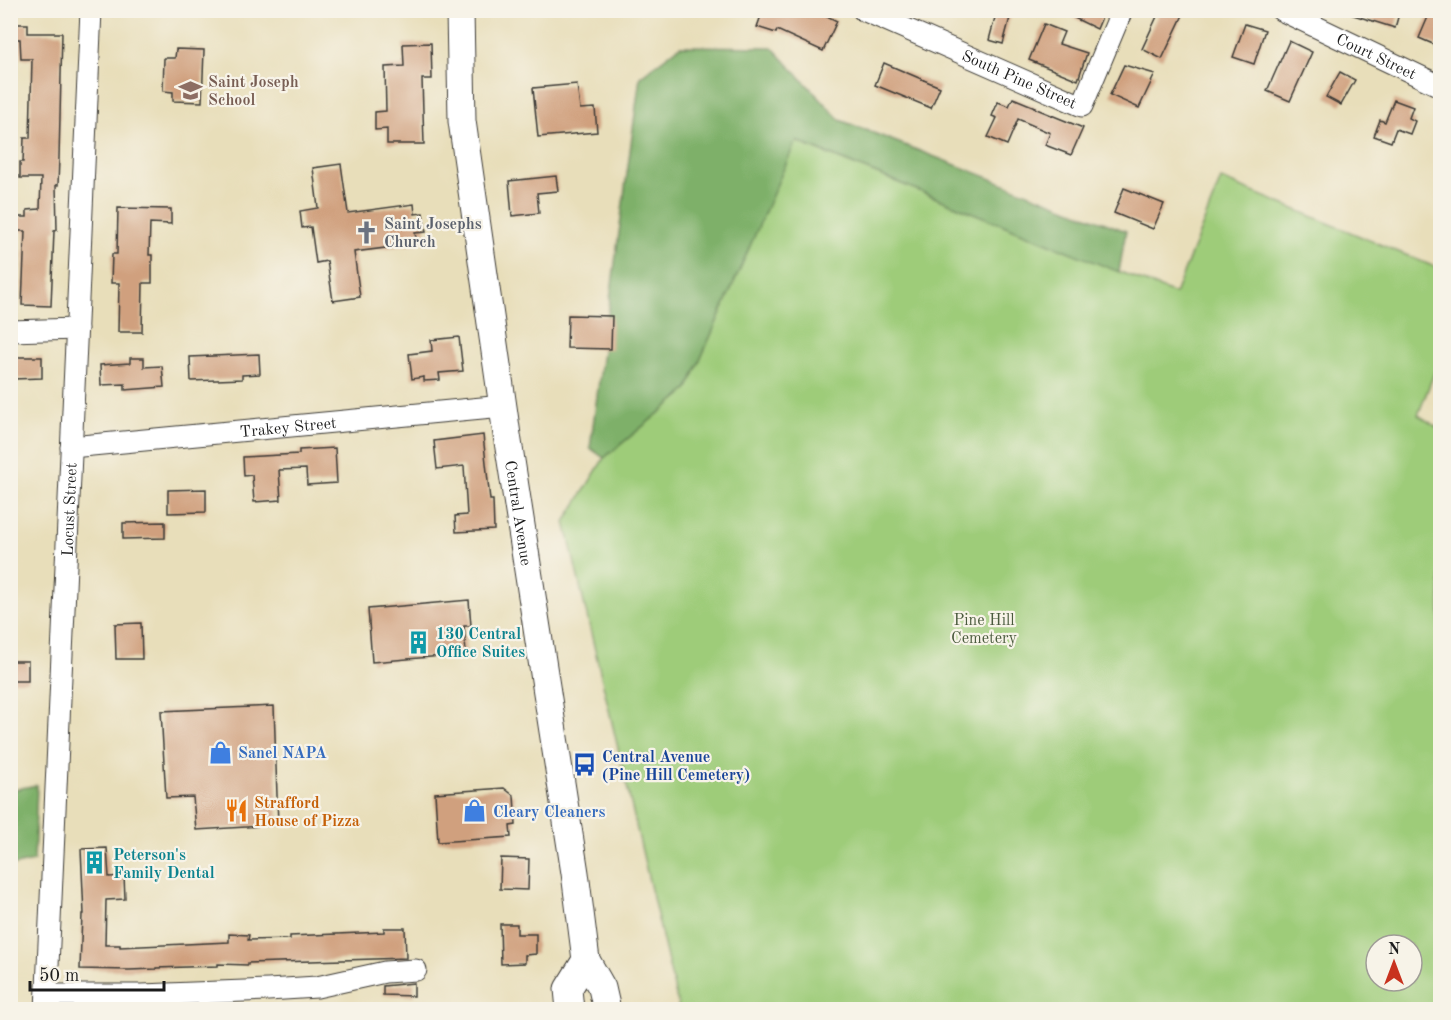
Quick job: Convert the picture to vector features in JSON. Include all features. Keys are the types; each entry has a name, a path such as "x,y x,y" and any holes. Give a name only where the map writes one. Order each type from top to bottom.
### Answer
{"main road":[{"name":"Central Avenue","path":"460,10 462,121 503,406 575,873 586,960"},
{"path":"570,1010 568,990 586,960 602,988 607,1010"}],"street":[{"name":"Locust Street","path":"46,1002 91,10"},
{"name":"South Pine Street","path":"863,10 1082,106 1122,10"},
{"name":"Court Street","path":"1281,10 1440,86"},
{"path":"10,331 77,329"},
{"name":"Trakey Street","path":"71,447 503,406"},
{"path":"46,1002 317,987 385,972 416,970"}],"green space":[{"path":"680,46 772,47 840,120 1126,231 1119,272 796,141 687,390 604,458 590,448 640,77"},
{"name":"Pine Hill Cemetery","path":"795,141 1175,294 1221,179 1440,269 1440,358 1418,415 1440,429 1440,1009 679,1009 565,522 604,458 687,390"},
{"path":"37,785 34,861 11,866 11,790"}],"building":[{"path":"763,10 815,10 837,21 823,51 777,30 776,33 757,27"},
{"path":"997,10 1012,10 1003,44 989,40"},
{"path":"1058,10 1105,10 1097,29"},
{"path":"1160,10 1173,10 1183,15 1162,59 1142,49"},
{"path":"1350,10 1400,10 1395,28 1350,14"},
{"path":"1431,10 1440,10 1440,47 1419,38"},
{"path":"11,24 28,24 28,33 62,33 58,185 56,185 57,230 54,231 51,306 22,305 25,231 13,231 13,217 27,217 27,210 40,209 41,178 20,178 24,138 30,138 32,59 21,59 20,39 12,39"},
{"path":"1044,24 1064,32 1059,44 1087,53 1078,80 1029,60"},
{"path":"1245,24 1265,30 1254,64 1233,57"},
{"path":"1289,41 1312,52 1290,101 1267,91"},
{"path":"431,43 432,79 422,79 424,144 387,144 387,129 375,130 375,112 386,111 385,67 404,66 403,44"},
{"path":"176,49 204,50 202,102 173,101 173,92 163,91 164,58 175,58"},
{"path":"884,63 940,87 931,108 875,85"},
{"path":"1124,65 1155,74 1139,108 1110,95"},
{"path":"1340,72 1355,80 1341,105 1326,97"},
{"path":"577,84 580,109 595,108 597,132 538,137 533,88"},
{"path":"1013,98 1083,128 1071,155 1045,145 1050,133 1018,119 1007,145 988,137 997,118 992,116 998,102 1009,106"},
{"path":"1394,100 1413,107 1409,118 1415,121 1410,134 1396,129 1391,142 1374,136 1380,120 1385,122"},
{"name":"Saint Josephs Church","path":"341,164 348,213 414,204 415,214 423,213 426,232 415,233 417,244 354,252 360,297 333,301 327,261 316,263 311,227 302,228 300,211 318,208 313,168"},
{"path":"556,176 558,191 537,193 539,213 512,216 509,181"},
{"path":"1124,188 1164,204 1153,229 1114,213"},
{"path":"118,208 171,209 171,224 150,223 149,255 152,255 152,283 143,283 142,332 118,332 119,283 111,283 112,254 117,254"},
{"path":"568,315 612,316 611,349 567,348"},
{"path":"459,337 463,371 439,373 440,380 424,381 424,377 412,379 409,354 432,351 431,340"},
{"path":"259,354 260,374 242,375 242,379 191,381 190,357"},
{"path":"10,357 42,357 42,378 13,379 12,372 10,372"},
{"path":"130,358 144,358 144,367 162,366 164,387 125,390 125,384 101,385 100,365 130,363"},
{"path":"483,435 490,500 493,500 494,530 456,532 455,516 467,515 464,466 437,469 434,441"},
{"path":"335,448 337,483 307,485 306,469 279,470 281,500 254,502 252,475 244,476 243,457 299,454 299,450"},
{"path":"206,489 206,512 168,513 168,490"},
{"path":"165,522 165,538 123,539 123,523"},
{"name":"130 Central Office Suites","path":"469,600 471,626 464,626 466,654 372,662 368,609"},
{"path":"141,623 142,659 116,659 115,624"},
{"path":"10,661 28,661 28,681 10,681"},
{"name":"Sanel NAPA","path":"274,706 278,825 196,830 193,797 166,798 161,711"},
{"name":"Cleary Cleaners","path":"504,788 514,796 516,825 510,826 511,837 438,842 435,793"},
{"path":"107,848 109,877 124,876 125,899 106,900 105,945 120,945 120,947 229,942 229,934 249,935 248,940 290,939 290,936 384,932 384,928 405,928 406,958 248,963 248,965 218,964 218,966 129,970 80,969 82,914 84,914 81,849"},
{"path":"501,858 529,859 528,890 500,889"},
{"path":"500,924 517,924 517,934 536,934 536,954 525,955 525,963 501,964"},
{"path":"414,983 414,996 383,995 383,986"}],"place":[{"name":"Saint Joseph School","path":"190,90"},
{"name":"Saint Josephs Church","path":"366,232"},
{"name":"130 Central Office Suites","path":"418,642"},
{"name":"Sanel NAPA","path":"220,752"},
{"name":"Central Avenue (Pine Hill Cemetery)","path":"584,765"},
{"name":"Strafford House of Pizza","path":"236,811"},
{"name":"Cleary Cleaners","path":"475,811"},
{"name":"Peterson's Family Dental","path":"95,863"}]}
